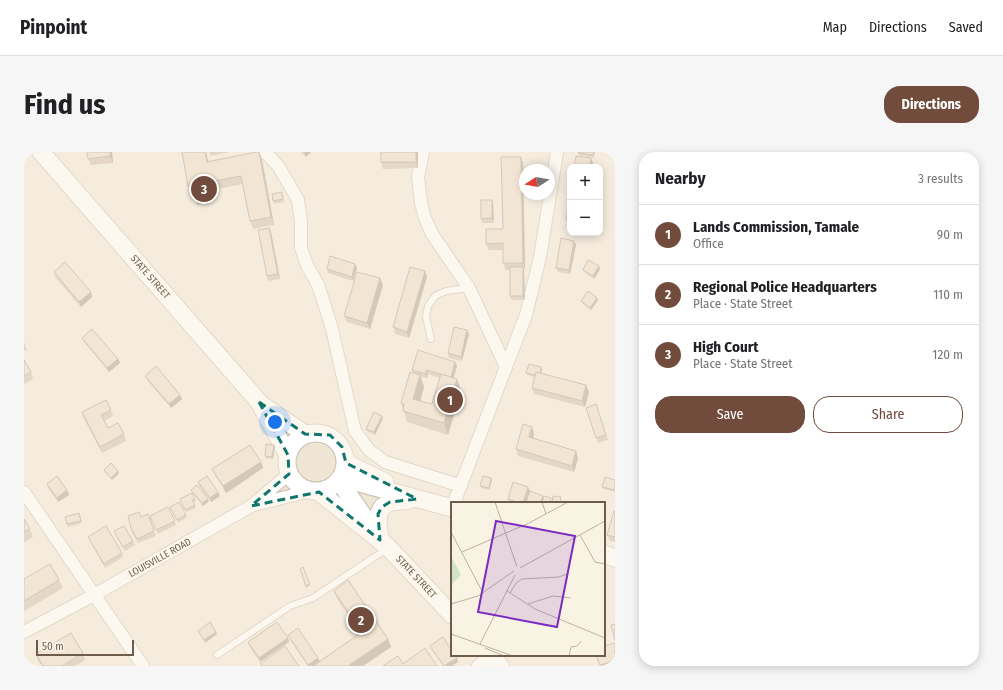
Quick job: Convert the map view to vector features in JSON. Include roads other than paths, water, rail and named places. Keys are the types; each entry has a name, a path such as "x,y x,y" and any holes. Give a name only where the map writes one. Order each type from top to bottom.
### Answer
{"street":[{"name":"STATE STREET","path":"41,152 259,402 288,455"},
{"path":"423,152 418,177 421,202 425,218 432,234 469,288 506,367"},
{"path":"454,502 526,315 539,265 557,152"},
{"path":"266,153 279,167 298,200 301,222 301,248 307,265 318,285 332,329 355,431 369,450 385,462 461,486"},
{"name":"STATE STREET","path":"259,402 305,434"},
{"path":"251,506 315,491 327,490 334,486 342,474 345,454 342,447 330,435 314,432 305,434 297,439 291,446 287,464 289,474 294,482 302,488 315,491"},
{"name":"LOUISVILLE ROAD","path":"24,632 251,506 289,474"},
{"name":"STATE STREET","path":"342,474 384,544"},
{"path":"342,474 417,499 451,508"},
{"name":"STATE STREET","path":"315,491 384,544 451,614"},
{"path":"24,492 143,666"},
{"path":"384,544 378,525 378,514 382,507 390,502 417,499"},
{"path":"605,554 615,558"}],"lane":[{"path":"431,339 426,317 428,306 435,296 446,291 469,288"},
{"path":"217,655 290,606 313,598 384,544"}],"place":[{"name":"High Court","path":"204,189"},
{"name":"Lands Commission, Tamale","path":"450,400"},
{"name":"Regional Police Headquarters","path":"361,620"}]}
